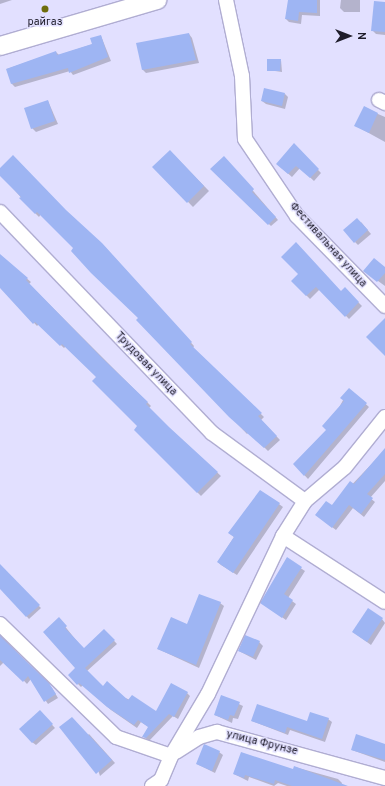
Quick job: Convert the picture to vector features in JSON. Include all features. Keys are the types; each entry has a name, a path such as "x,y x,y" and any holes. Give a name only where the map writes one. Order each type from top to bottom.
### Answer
{"street":[{"path":"0,46 157,0"},
{"name":"Фестивальная улица","path":"226,0 242,76 245,139 297,216 385,306"},
{"name":"Трудовая улица","path":"0,212 212,433 306,501"},
{"path":"152,786 161,780 171,756 208,694 283,536 306,501 345,467 385,417"},
{"path":"283,536 385,602"},
{"path":"0,624 116,737 171,756"},
{"name":"улица Фрунзе","path":"171,756 199,737 217,732 385,778"}],"building":[{"path":"288,0 317,0 317,13 299,12 298,21 285,19"},
{"path":"374,1 385,2 385,32 371,31"},
{"path":"189,33 196,60 142,70 136,43"},
{"path":"101,35 108,57 69,73 68,68 11,84 6,69 56,51 57,55 92,44 90,38"},
{"path":"267,59 281,59 280,71 267,71"},
{"path":"264,88 285,93 282,106 261,101"},
{"path":"48,100 55,121 31,129 24,108"},
{"path":"364,106 378,113 369,133 354,126"},
{"path":"294,143 319,169 310,178 296,166 288,174 276,164"},
{"path":"170,150 204,186 187,203 152,167"},
{"path":"13,155 66,210 102,243 192,342 190,344 262,413 258,416 277,436 264,448 229,417 136,320 138,318 91,273 71,251 73,248 37,212 35,214 19,198 21,197 0,176 0,168"},
{"path":"224,156 254,189 252,192 276,217 268,225 210,169"},
{"path":"357,218 368,230 354,243 343,230"},
{"path":"296,242 341,291 345,287 359,302 345,317 316,287 306,296 291,281 298,274 281,257"},
{"path":"0,254 28,278 26,280 101,357 148,402 146,404 169,427 218,472 197,493 134,430 137,426 92,381 96,377 62,344 60,346 35,322 33,324 0,288"},
{"path":"374,258 385,267 385,273 377,282 363,271"},
{"path":"385,318 385,356 366,337"},
{"path":"349,388 367,403 304,476 293,464 326,430 322,426 344,401 340,398"},
{"path":"385,448 385,474 367,494 373,498 361,514 349,505 332,528 315,515 326,501 332,505 350,481 354,484"},
{"path":"260,490 280,503 233,573 217,562 234,537 228,533"},
{"path":"287,557 302,567 284,594 293,600 282,618 260,603"},
{"path":"0,564 40,605 26,617 0,589"},
{"path":"199,594 221,602 196,665 157,649 171,617 187,624"},
{"path":"368,608 383,618 367,642 352,632"},
{"path":"59,617 67,626 65,628 84,648 104,629 115,640 85,668 103,686 107,681 128,700 132,695 156,711 171,683 188,692 174,717 169,714 146,738 142,737 148,727 138,720 134,725 107,707 79,683 77,685 68,675 75,668 43,632"},
{"path":"245,635 260,641 253,657 238,651"},
{"path":"0,636 49,683 56,694 44,702 28,676 23,682 0,660"},
{"path":"221,695 240,702 234,716 230,715 228,720 214,715"},
{"path":"257,704 307,721 310,712 329,718 322,739 287,727 285,733 251,721"},
{"path":"40,710 53,724 32,743 19,729"},
{"path":"72,717 112,760 96,774 59,727"},
{"path":"356,734 385,744 385,760 351,750"},
{"path":"204,744 220,751 212,771 196,764"},
{"path":"241,752 293,769 294,766 348,786 292,786 275,780 274,784 245,775 244,778 233,774"}],"place":[{"name":"райгаз","path":"45,9"}]}
